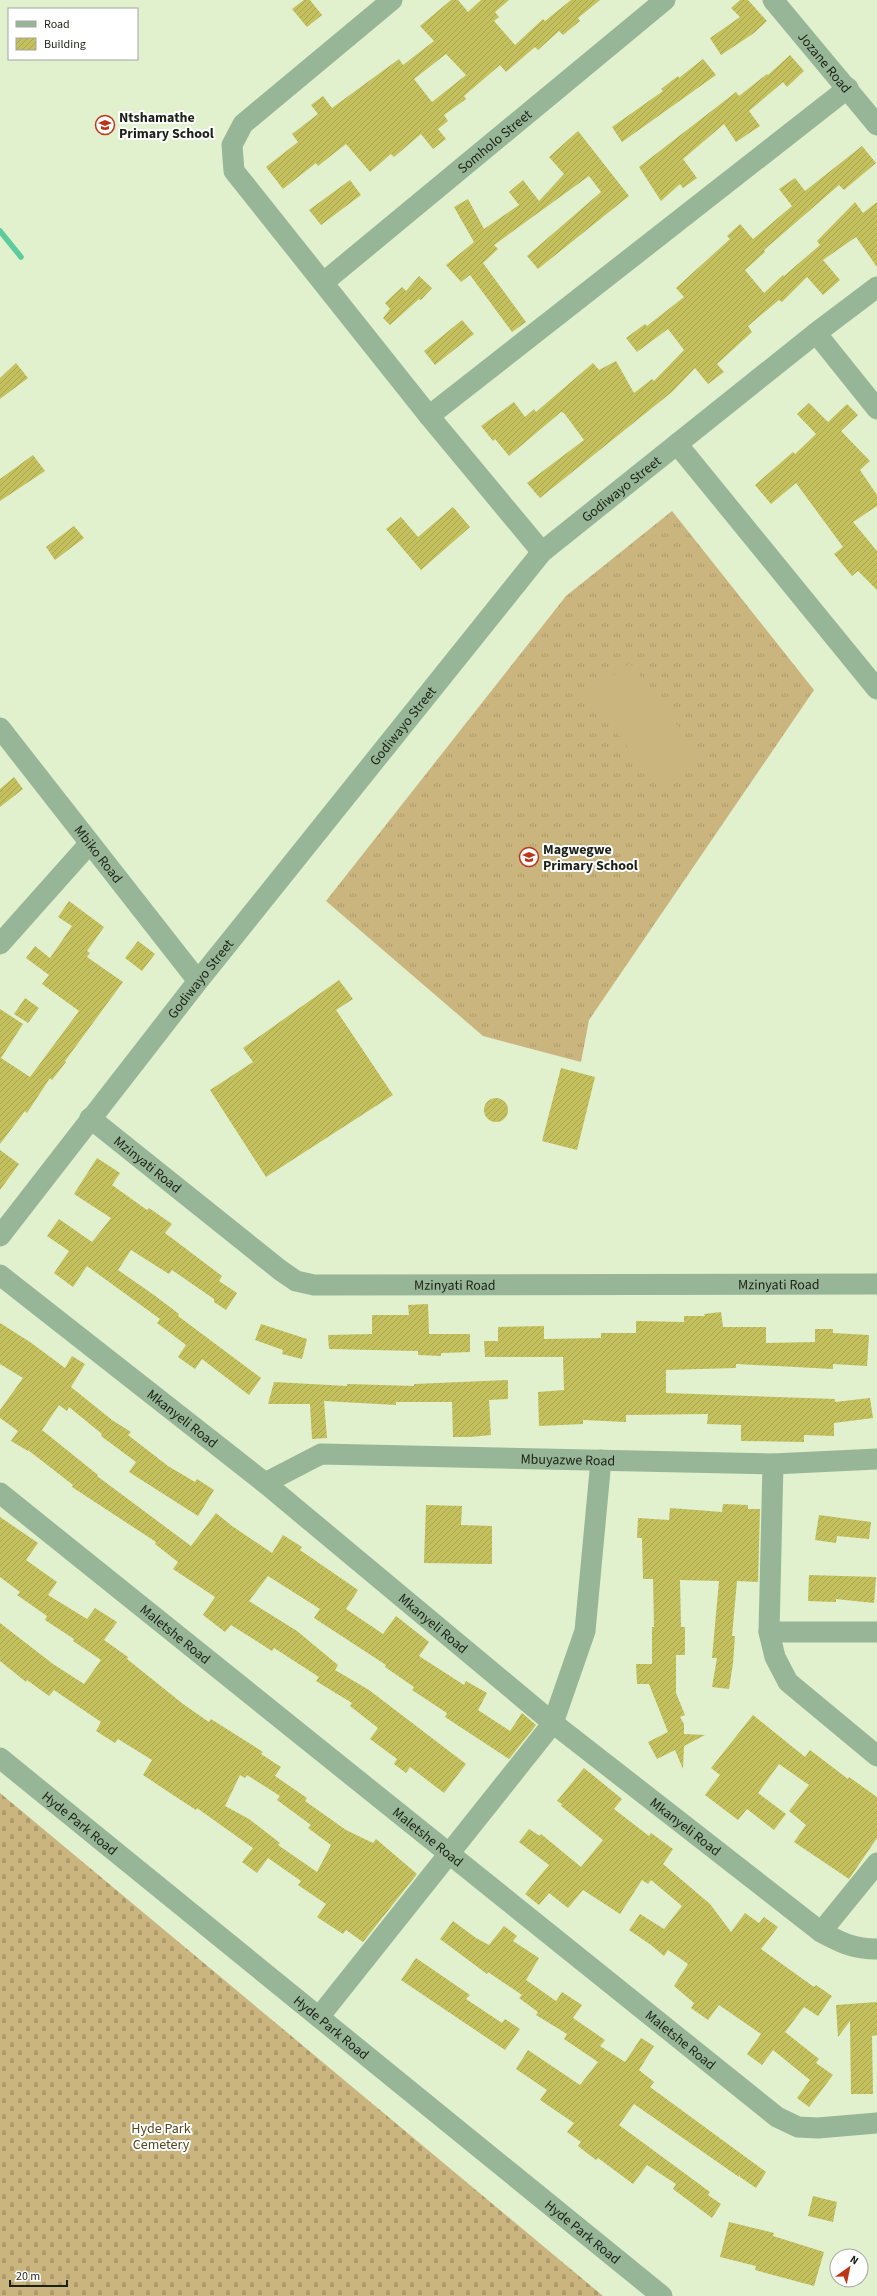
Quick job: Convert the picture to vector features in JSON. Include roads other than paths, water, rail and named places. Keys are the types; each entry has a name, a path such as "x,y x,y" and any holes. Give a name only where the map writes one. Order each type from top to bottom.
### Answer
{"street":[{"path":"392,0 243,124 232,145 234,171 324,282 429,416 542,552"},
{"name":"Somholo Street","path":"324,282 665,0"},
{"name":"Jozane Road","path":"773,0 877,124"},
{"path":"429,416 848,88"},
{"name":"Godiwayo Street","path":"0,1236 90,1118 198,981 542,552 816,333 877,287"},
{"path":"816,333 877,409"},
{"path":"677,444 877,689"},
{"name":"Mbiko Road","path":"0,728 198,981"},
{"path":"0,944 90,843"},
{"name":"Mzinyati Road","path":"90,1118 280,1270 296,1281 314,1284 877,1284"},
{"name":"Mkanyeli Road","path":"0,1275 265,1483 553,1723 821,1932 847,1946 860,1949 877,1949"},
{"name":"Mbuyazwe Road","path":"265,1483 321,1454 773,1464 877,1459"},
{"path":"319,2017 449,1856 553,1723 585,1631 601,1460"},
{"path":"773,1464 769,1632 775,1657 788,1682 877,1756"},
{"name":"Maletshe Road","path":"0,1493 449,1856 777,2117 798,2127 818,2128 877,2123"},
{"path":"769,1632 877,1632"},
{"name":"Hyde Park Road","path":"0,1758 662,2296"},
{"path":"821,1932 877,1863"}],"waterway":[{"path":"0,231 21,257"}],"place":[{"name":"Ntshamathe Primary School","path":"105,125"},
{"name":"Magwegwe Primary School","path":"529,857"}],"park label":[{"name":"Hyde Park Cemetery","path":"161,2136"}]}
